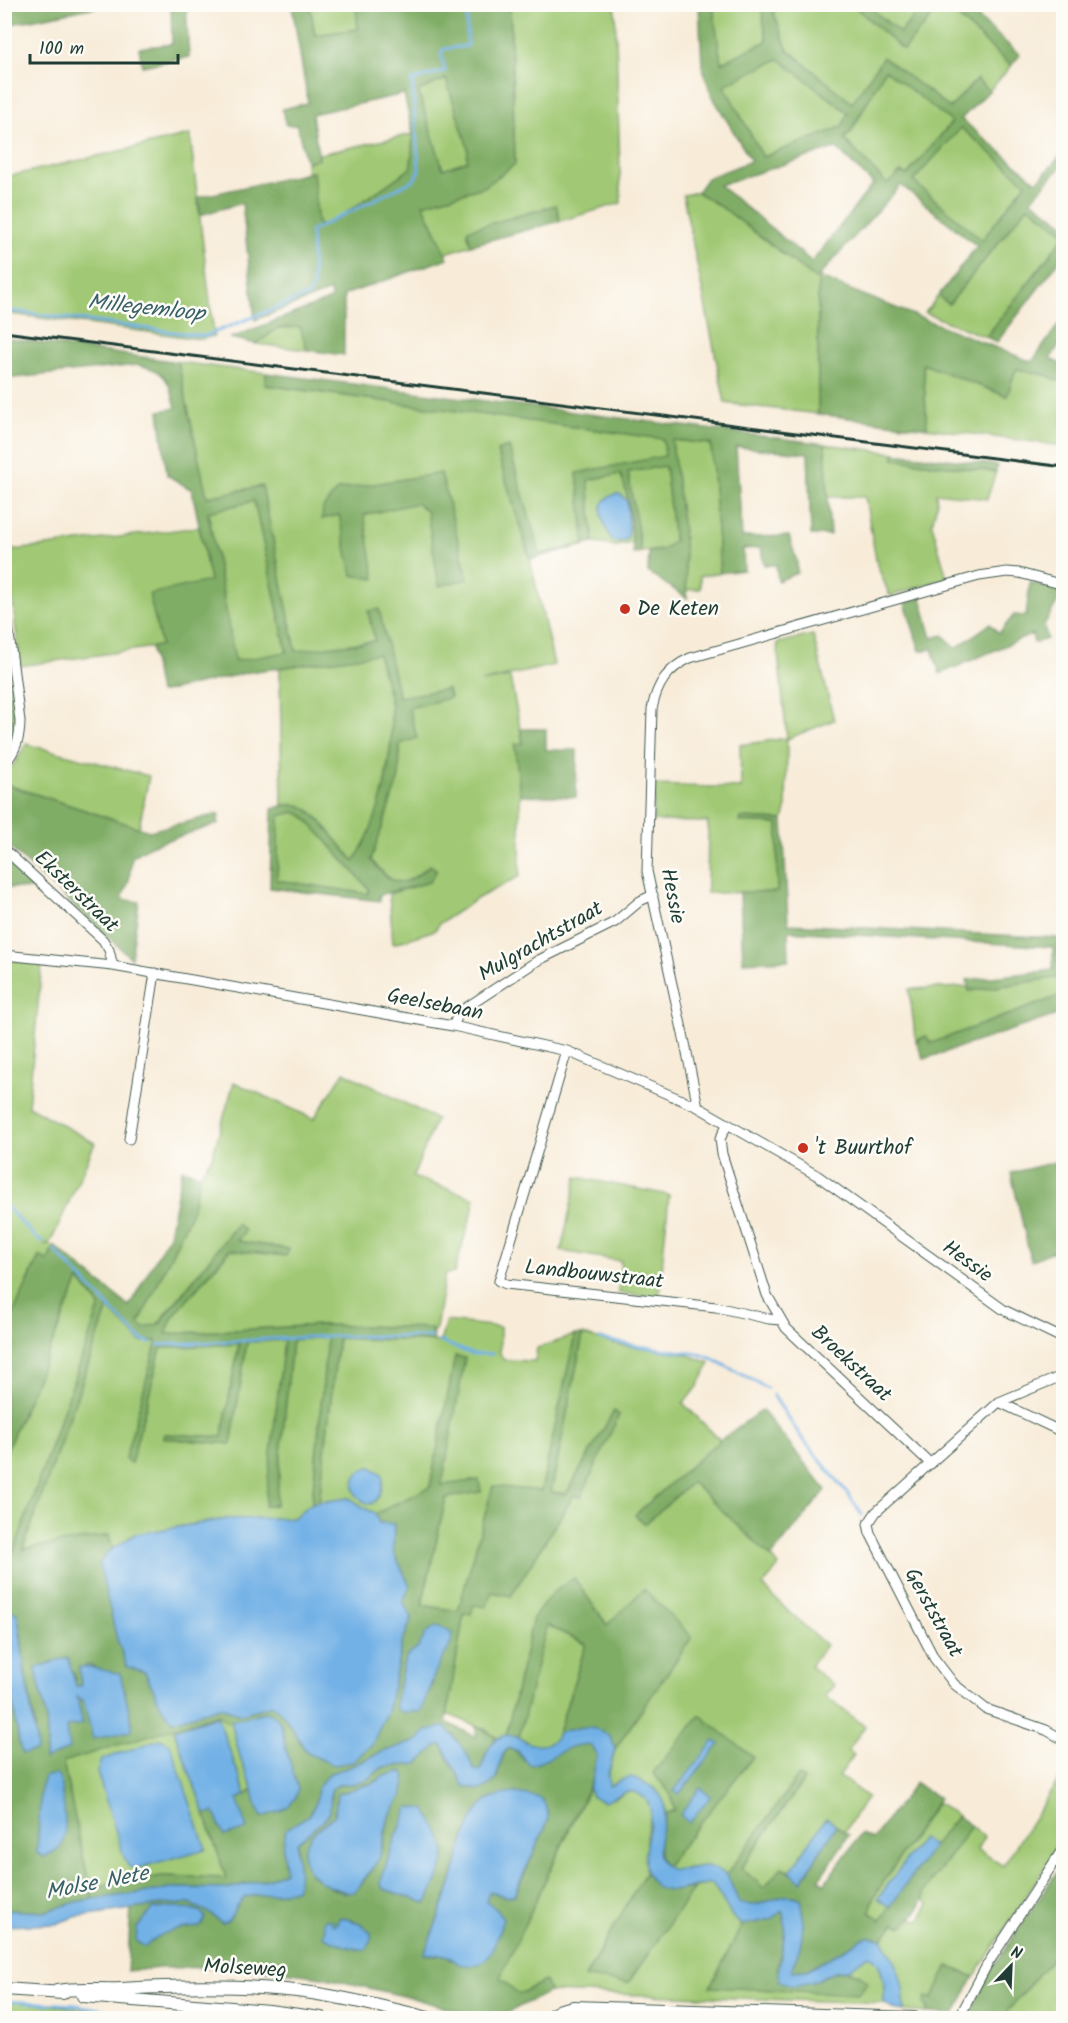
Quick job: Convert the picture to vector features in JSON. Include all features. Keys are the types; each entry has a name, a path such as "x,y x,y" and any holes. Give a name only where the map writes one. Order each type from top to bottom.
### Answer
{"main road":[{"name":"Molseweg","path":"57,1992 69,1989 188,1986 264,1989 352,2000 428,2019"},
{"name":"Molseweg","path":"4,1989 57,1992 150,2003 269,2011 321,2019"},
{"path":"547,2019 561,2010 573,2007 590,2008 608,2014 914,2019"},
{"path":"566,2019 590,2008"}],"street":[{"name":"Hessie","path":"1064,585 1019,573 1007,572 979,576 690,658 677,664 662,679 652,709 647,871 698,1107 818,1176 1004,1310 1064,1339"},
{"path":"4,594 20,721 20,738 4,765"},
{"name":"Eksterstraat","path":"4,849 103,940 109,950 113,966"},
{"name":"Mulgrachtstraat","path":"453,1026 459,1013 537,961 615,922 640,901 653,895"},
{"name":"Geelsebaan","path":"4,955 113,966 453,1026 567,1051 698,1107"},
{"path":"129,1139 155,973"},
{"name":"Landbouwstraat","path":"567,1051 499,1281 506,1284 716,1307 769,1320 781,1320"},
{"name":"Broekstraat","path":"727,1125 720,1140 722,1154 767,1295 781,1320 786,1328 931,1464"},
{"path":"931,1464 999,1402 1064,1375"},
{"path":"999,1402 1064,1433"},
{"name":"Gerststraat","path":"931,1464 876,1512 868,1524 870,1533 934,1658 954,1684 986,1708 1046,1730 1064,1740"},
{"path":"961,2019 962,2012 987,1965 1064,1847"}],"green space":[{"path":"5,5 107,5 5,25"},
{"path":"171,5 186,5 189,57 142,66 139,48 172,44"},
{"path":"292,5 310,5 315,35 358,29 356,5 510,5 515,164 484,187 423,204 448,258 344,295 344,355 307,350 300,327 278,328 256,344 231,338 331,299 330,291 255,320 242,203 200,215 199,197 313,172 318,226 337,219 411,168 413,134 404,94 312,114 319,159 306,162 297,125 286,125 282,109 308,103","holes":["446,79 468,148 467,161 443,169 418,91"]},
{"path":"310,5 356,5 358,29 315,35"},
{"path":"510,5 615,5 621,203 560,221 556,206 467,231 471,245 446,253 423,204 484,187 515,164"},
{"path":"699,5 713,5 721,63 767,41 761,5 771,5 787,49 852,103 883,57 950,108 977,79 989,91 961,119 1037,182 1063,153 1063,164 1031,200 1063,223 1063,231 1028,206 949,304 938,296 977,246 901,185 818,277 1032,362 1063,318 1063,339 1050,359 1063,365 1063,383 1046,375 1016,369 1007,396 923,364 927,428 818,414 818,281 726,210 697,192 707,178 751,161 711,94 702,65","holes":["779,59 848,113 842,127 763,157 724,85","885,70 952,122 907,175 901,172 887,184 844,139 851,131","961,128 1026,183 982,240 913,181","836,148 873,184 812,262 719,185"]},
{"path":"713,5 761,5 767,41 721,63"},
{"path":"771,5 853,5 903,50 942,5 945,5 1011,66 989,91 977,79 950,108 883,58 852,104 787,49"},
{"path":"853,5 867,5 900,33 923,5 942,5 903,50"},
{"path":"867,5 923,5 900,33"},
{"path":"945,5 964,5 1020,55 1011,66"},
{"path":"779,58 848,113 842,127 763,157 724,85"},
{"path":"885,69 952,122 907,175 901,172 887,185 844,139 852,131"},
{"path":"446,79 468,148 468,161 443,169 418,91"},
{"path":"961,127 1026,183 982,240 913,181"},
{"path":"413,134 411,168 337,219 318,226 313,172 307,173 306,162 319,159 319,154"},
{"path":"190,135 214,336 201,339 5,313 5,177"},
{"path":"697,192 726,210 818,281 818,414 725,403 683,195"},
{"path":"556,205 560,221 471,245 467,230"},
{"path":"1028,206 1063,231 1063,238 986,337 925,313 938,296 949,304"},
{"path":"1063,238 1063,256 997,342 986,337"},
{"path":"301,327 307,350 256,344 278,328"},
{"path":"5,338 178,362 207,497 262,486 296,651 375,641 368,611 379,609 399,697 447,689 450,698 409,708 417,738 400,744 399,777 371,860 386,876 399,882 412,879 430,865 437,870 429,882 379,895 380,901 270,888 272,809 294,805 307,809 354,861 364,844 379,807 390,747 390,701 378,654 250,672 159,693 151,648 161,645 149,594 210,581 192,490 167,475 159,411 176,408 168,384 165,378 155,370 137,365 5,379","holes":["254,501 287,652 235,661 208,512","295,812 304,816 369,889 368,894 277,880 279,816"]},
{"path":"178,362 266,373 266,385 663,439 666,456 577,473 585,544 540,555 509,448 497,451 530,559 554,665 481,682 510,677 523,743 515,745 520,795 520,876 478,898 440,923 435,930 393,944 389,894 429,882 429,865 412,878 399,882 386,875 371,860 399,777 400,744 409,708 450,698 448,689 399,698 368,612 375,641 296,652 262,487 207,498"},
{"path":"923,364 1006,396 1016,369 1046,375 1063,383 1063,446 927,428"},
{"path":"266,373 825,444 830,535 811,535 808,453 736,447 742,537 789,536 797,562 797,573 778,581 776,565 764,565 761,548 743,549 744,570 720,573 711,444 672,440 684,540 687,598 648,572 649,552 663,550 674,541 665,466 628,472 641,552 633,554 629,502 620,474 588,480 594,543 530,559 497,451 509,447 540,554 585,544 577,473 665,456 663,439 265,385"},
{"path":"672,440 711,444 720,573 700,576 700,589 686,590 684,540"},
{"path":"825,444 894,453 894,459 996,472 987,499 936,493 937,503 932,524 947,578 890,596 877,565 865,497 828,497"},
{"path":"894,453 997,465 996,472 894,459"},
{"path":"665,466 674,541 663,550 641,552 628,472"},
{"path":"441,473 468,579 439,586 427,512 417,503 364,515 375,579 352,575 339,515 322,519 323,508 337,490"},
{"path":"621,474 628,499 633,543 616,546 594,543 588,480"},
{"path":"254,501 287,653 235,661 208,511"},
{"path":"199,527 210,581 161,646 20,666 7,551"},
{"path":"1030,582 1063,592 1044,625 1047,639 1034,643 1032,634 940,674 932,649 920,651 905,603 921,598 932,638 943,635 956,648 990,624 999,633 1014,615 1026,616"},
{"path":"4,630 16,721 15,742 12,743 5,683"},
{"path":"813,635 834,720 787,739 786,810 783,820 741,818 740,822 778,824 777,892 707,893 708,822 653,821 655,785 741,788 740,745 787,738 777,643"},
{"path":"378,653 391,705 391,742 384,788 373,828 354,862 311,811 299,805 282,805 280,668"},
{"path":"521,729 546,729 546,750 577,750 576,797 520,795 515,744 523,743"},
{"path":"26,744 149,776 139,828 5,784 5,774 15,763"},
{"path":"4,784 149,831 219,814 218,824 150,846 132,857 129,880 122,899 139,902 131,958 5,843"},
{"path":"295,812 304,816 369,889 369,894 277,881 279,815"},
{"path":"741,818 783,820 788,924 1058,938 1060,977 969,991 967,980 1053,970 1053,947 788,931 789,960 743,962 740,892 777,892 778,824 740,822"},
{"path":"4,857 41,890 5,887"},
{"path":"6,959 42,964 28,1106 95,1143 56,1231 49,1244 44,1244 54,1246 48,1261 39,1256 5,1332"},
{"path":"1060,977 1062,995 931,1044 926,1036 916,1041 909,989 968,987 970,991"},
{"path":"1062,995 1063,1013 924,1059 916,1041 926,1036 931,1043"},
{"path":"344,1072 436,1119 413,1177 475,1198 454,1273 445,1274 436,1328 432,1333 431,1328 322,1325 165,1334 173,1317 230,1250 289,1249 236,1241 237,1224 158,1324 144,1329 139,1323 192,1211 200,1174 212,1157 234,1082 314,1119"},
{"path":"1063,1160 1063,1253 1050,1252 1031,1261 1011,1173"},
{"path":"182,1169 200,1174 192,1211 139,1323 144,1328 159,1324 237,1224 245,1231 237,1241 289,1249 286,1256 229,1250 173,1317 166,1334 322,1325 431,1328 434,1341 338,1338 319,1503 312,1503 327,1337 292,1340 276,1505 265,1506 284,1340 247,1342 231,1444 163,1438 164,1434 222,1437 239,1344 161,1348 131,1463 125,1459 157,1341 141,1342 108,1308 23,1549 109,1535 113,1549 107,1553 145,1672 162,1708 173,1721 220,1707 241,1714 273,1705 286,1718 307,1753 334,1765 373,1743 388,1709 402,1643 412,1618 403,1602 410,1586 393,1551 394,1525 379,1523 375,1514 430,1487 455,1356 465,1358 442,1485 479,1480 481,1492 446,1498 422,1605 458,1611 493,1486 541,1491 575,1335 583,1335 551,1492 566,1494 614,1411 619,1415 581,1497 574,1495 511,1596 492,1592 486,1607 474,1605 471,1614 464,1613 446,1722 476,1737 476,1725 496,1737 486,1754 480,1771 474,1770 453,1734 417,1741 330,1773 318,1787 316,1803 308,1816 286,1829 283,1847 285,1872 271,1878 225,1889 179,1888 80,1901 44,1912 5,1910 4,1656 20,1747 36,1729 24,1668 17,1613 5,1610 5,1552 14,1551 100,1306 79,1280 5,1454 5,1332 40,1256 48,1261 54,1246 129,1306 169,1235","holes":["452,1642 435,1672 431,1690 425,1697 424,1704 407,1656 418,1648","89,1665 105,1672 120,1674 132,1723 130,1731 76,1697 66,1727 44,1759 47,1726 36,1668 74,1673 76,1686 81,1687 79,1668","218,1714 228,1723 247,1718 281,1723 285,1745 257,1808 253,1789 237,1799 224,1835 214,1812 205,1814 226,1878 162,1876 96,1886 92,1897 63,1762","41,1786 61,1793 64,1835 63,1841 37,1853"]},
{"path":"577,1177 669,1195 659,1297 618,1293 621,1261 561,1251"},
{"path":"79,1280 100,1306 14,1551 5,1552 5,1454"},
{"path":"108,1308 141,1342 158,1340 125,1459 131,1463 161,1348 239,1343 222,1437 164,1434 163,1438 231,1444 247,1342 284,1340 266,1506 276,1505 292,1340 327,1337 312,1503 294,1518 227,1519 135,1534 113,1549 109,1536 23,1549"},
{"path":"446,1321 500,1327 500,1353 504,1360 535,1361 537,1348 575,1335 541,1491 493,1487 458,1611 422,1605 446,1498 481,1491 479,1480 442,1486 455,1357 430,1487 375,1514 349,1498 319,1503 338,1338 440,1342"},
{"path":"583,1335 620,1345 683,1353 710,1363 697,1388 683,1403 720,1440 635,1515 645,1524 692,1482 779,1566 763,1586 826,1645 810,1666 834,1685 825,1696 865,1726 848,1751 854,1755 839,1776 867,1797 844,1832 826,1818 790,1872 782,1867 764,1889 741,1868 804,1780 799,1777 727,1874 707,1866 672,1870 665,1867 752,1757 671,1793 675,1810 666,1814 664,1801 626,1778 609,1786 607,1781 615,1749 692,1637 608,1626 574,1579 533,1619 506,1736 495,1740 495,1737 487,1730 447,1714 464,1613 492,1592 511,1596 574,1495 580,1497 614,1412 566,1494 551,1492"},
{"path":"762,1410 826,1490 771,1557 692,1482 645,1524 635,1515 720,1440"},
{"path":"574,1578 607,1625 644,1589 692,1637 615,1749 609,1736 580,1727 558,1733 586,1644 547,1625 519,1737 506,1736 533,1618 552,1593"},
{"path":"546,1625 586,1644 556,1738 546,1745 538,1746 519,1737"},
{"path":"218,1713 228,1723 231,1721 241,1761 253,1789 246,1795 217,1716 174,1730 226,1878 162,1876 92,1899 62,1762"},
{"path":"700,1715 753,1757 665,1867 659,1854 660,1834 666,1814 675,1810 670,1793 653,1773"},
{"path":"582,1744 591,1745 597,1754 593,1777 500,1978 519,1994 545,1981 549,1992 497,2018 483,2018 412,1998 322,1977 225,1967 127,1971 131,1908 189,1904 211,1914 222,1923 228,1921 245,1897 296,1890 297,1842 323,1821 330,1812 331,1789 338,1785 368,1779 383,1767 417,1764 437,1745 442,1745 453,1767 497,1778 502,1759 508,1750 512,1749 522,1759 538,1763 563,1749","holes":["384,1776 402,1796 389,1816 383,1847 373,1868 361,1885 345,1893 335,1890 310,1874 310,1837 335,1815 362,1785 373,1783","409,1807 432,1820 445,1852 426,1903 384,1889 380,1883","477,1814 541,1837 515,1895 506,1897 489,1891 485,1902 495,1908 503,1918 451,1960 447,1956 424,1954 450,1886 467,1831","340,1917 364,1926 360,1950 324,1936 325,1930 332,1924 335,1925"]},
{"path":"1063,1773 1063,1839 974,1977 948,1966 932,2000 926,1997 927,2013 904,2011 899,1973 882,1939 895,1923 902,1926 913,1916 913,1919 919,1920 929,1904 924,1900 924,1892 971,1826 984,1837 977,1849 1003,1866"},
{"path":"798,1776 804,1779 741,1868 764,1888 782,1867 802,1881 836,1826 849,1835 819,1879 824,1884 861,1834 873,1839 915,1783 939,1798 874,1896 870,1912 881,1920 957,1816 971,1826 924,1892 917,1911 902,1927 895,1923 882,1939 868,1937 861,1939 805,1970 791,1971 802,1933 801,1899 787,1896 765,1903 748,1905 739,1903 727,1874"},
{"path":"589,1789 592,1797 613,1799 628,1791 636,1792 647,1798 651,1805 651,1815 646,1835 645,1873 585,1977 628,1983 694,1888 707,1883 713,1884 732,1916 742,1925 710,1987 861,1975 848,1970 868,1955 873,1958 880,1969 884,1983 884,2003 549,1992 545,1981 519,1995 499,1978"},
{"path":"937,1802 957,1816 933,1846 922,1839 878,1898 890,1907 881,1920 870,1913 874,1896"},
{"path":"645,1873 656,1884 666,1889 694,1888 628,1983 585,1978"},
{"path":"1056,1873 1063,1884 1063,1945 1005,2014 971,2012 991,1970"},
{"path":"781,1910 784,1916 785,1931 777,1969 812,1982 840,1971 854,1973 868,1982 858,1994 710,1987 742,1925 772,1919"},
{"path":"1063,1945 1063,2016 1005,2014"},
{"path":"948,1966 974,1977 954,2014 927,2013 928,2007 924,2004 926,1997 932,1999"},
{"path":"5,2001 63,2006 138,2018 5,2018"}],"water":[{"path":"620,494 627,501 629,532 627,539 620,542 612,541 602,514 604,502"},
{"path":"371,1467 382,1474 383,1482 379,1495 371,1504 357,1496 354,1484 359,1473"},
{"path":"349,1498 375,1514 379,1523 394,1524 393,1551 410,1586 403,1602 412,1618 402,1643 388,1709 373,1743 353,1762 334,1765 307,1753 286,1718 273,1705 241,1714 220,1707 173,1721 162,1708 145,1672 127,1667 117,1639 99,1564 107,1553 135,1534 227,1519 293,1518 312,1503"},
{"path":"4,1610 17,1613 36,1741 37,1751 22,1754 5,1656"},
{"path":"436,1626 453,1634 450,1644 437,1668 420,1712 400,1712 395,1706 403,1665 407,1656 418,1648 426,1633"},
{"path":"68,1657 76,1686 81,1686 79,1667 120,1673 132,1723 130,1731 93,1739 83,1700 77,1697 83,1724 66,1727 69,1749 44,1760 47,1726 36,1668"},
{"path":"264,1712 274,1715 281,1723 298,1789 290,1805 262,1817 241,1761 231,1721"},
{"path":"217,1716 246,1795 237,1799 247,1829 224,1836 214,1812 205,1814 174,1730"},
{"path":"445,1726 466,1752 474,1770 479,1771 491,1744 502,1736 509,1735 539,1745 547,1744 556,1738 558,1733 570,1730 591,1728 603,1732 610,1737 615,1749 608,1774 609,1786 626,1778 634,1778 657,1791 663,1801 665,1812 658,1847 659,1857 665,1866 679,1870 708,1866 727,1874 739,1903 748,1905 764,1903 786,1896 801,1899 802,1933 792,1971 806,1970 861,1939 868,1937 882,1939 899,1973 904,2011 893,2009 884,2003 884,1983 880,1969 873,1958 868,1955 848,1970 836,1971 812,1982 794,1986 779,1981 779,1963 785,1926 782,1911 772,1919 742,1925 732,1916 713,1884 669,1891 655,1885 647,1875 645,1862 650,1823 647,1801 639,1794 631,1792 620,1794 605,1802 592,1797 589,1789 597,1754 591,1745 575,1746 530,1765 517,1751 507,1749 495,1780 480,1790 464,1786 442,1745 437,1745 417,1764 383,1767 368,1779 338,1785 331,1790 330,1812 323,1821 297,1842 298,1884 296,1890 245,1897 228,1921 222,1923 209,1913 190,1904 168,1904 74,1917 56,1924 5,1926 5,1910 44,1912 80,1901 179,1888 226,1889 271,1878 285,1871 283,1847 286,1829 308,1816 316,1803 318,1787 330,1773 417,1741 425,1732"},
{"path":"160,1739 170,1744 206,1849 135,1869 128,1866 125,1860 97,1772 101,1760"},
{"path":"714,1741 720,1744 679,1794 674,1791"},
{"path":"403,1771 406,1777 402,1796 389,1816 379,1859 355,1892 333,1888 314,1876 307,1868 304,1858 305,1848 312,1834 335,1815 337,1794"},
{"path":"56,1774 60,1777 65,1832 60,1847 44,1857 37,1853 41,1786 44,1777"},
{"path":"700,1788 711,1796 689,1823 680,1815"},
{"path":"514,1793 540,1798 546,1806 548,1821 514,1895 506,1897 489,1891 486,1902 503,1918 491,1953 486,1959 471,1965 460,1964 446,1955 424,1954 448,1893 463,1842 477,1811 490,1799"},
{"path":"409,1807 425,1809 438,1830 445,1853 435,1886 426,1903 384,1889 380,1883"},
{"path":"826,1818 836,1826 801,1882 790,1872"},
{"path":"922,1838 933,1846 890,1907 878,1898"},
{"path":"177,1907 199,1911 205,1917 202,1925 163,1934 145,1947 136,1941 137,1928 152,1909"},
{"path":"340,1917 360,1923 371,1933 367,1949 350,1948 323,1936 324,1920 332,1920 332,1924 335,1925"}],"waterway":[{"name":"Millegemloop","path":"4,310 205,336 309,295 313,286 311,231 414,180 419,170 412,81 445,71 441,53 444,49 467,46 467,4"},
{"path":"4,1204 37,1239 43,1242"},
{"path":"54,1250 140,1339 150,1343"},
{"path":"158,1345 330,1336 431,1337"},
{"path":"600,1339 699,1354 767,1388"},
{"path":"439,1341 472,1354 493,1354"},
{"path":"773,1395 801,1437 848,1494 862,1515"},
{"path":"4,2001 76,2005 149,2018"}],"railway":[{"path":"4,332 1064,467"}],"place":[{"name":"De Keten","path":"625,609"},
{"name":"'t Buurthof","path":"803,1148"}],"water label":[{"name":"Molse Nete","path":"97,1884"}]}
